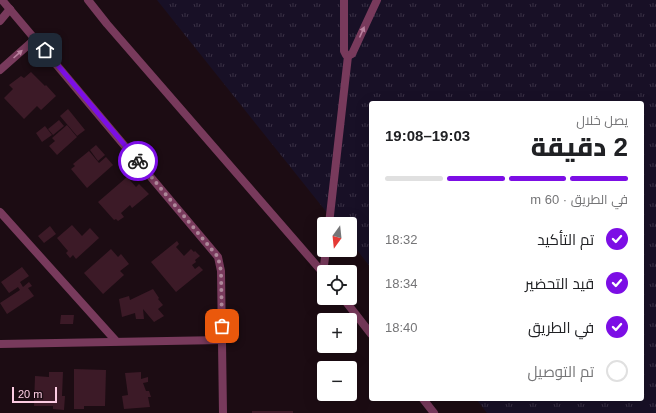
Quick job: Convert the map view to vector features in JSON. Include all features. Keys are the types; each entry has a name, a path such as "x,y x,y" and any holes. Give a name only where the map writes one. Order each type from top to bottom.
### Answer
{"street":[{"path":"2,0 218,257 221,271 223,413"},
{"path":"88,0 107,24 317,266"},
{"path":"330,217 348,56 344,51 344,0"},
{"path":"348,56 352,54 377,0"},
{"path":"0,21 10,9"},
{"path":"0,70 35,39"},
{"path":"0,212 116,341"},
{"path":"348,305 369,331"},
{"path":"0,344 222,340"},
{"path":"425,401 434,413"}],"green space":[{"path":"157,0 656,0 656,413 487,413 478,401 644,401 644,101 369,101 369,265 357,250 357,217 330,217"}],"building":[{"path":"31,72 56,96 41,110 37,106 24,119 4,98 13,89 9,85 21,76 24,78"},
{"path":"68,109 85,130 77,136 60,116"},
{"path":"59,120 64,126 53,135 48,129"},
{"path":"67,125 77,137 57,155 49,146 55,141 52,138"},
{"path":"45,126 52,135 42,142 36,133"},
{"path":"96,145 105,155 98,161 90,150"},
{"path":"89,151 99,163 106,157 113,165 87,188 71,169 75,166 73,164"},
{"path":"127,177 136,187 139,184 149,194 132,208 130,205 121,213 124,217 118,221 116,219 114,220 98,202"},
{"path":"72,225 82,236 90,228 99,238 76,259 73,255 70,258 66,253 68,251 57,238"},
{"path":"50,226 56,234 44,243 38,236"},
{"path":"177,241 179,244 176,247 184,256 191,249 200,256 192,265 195,269 199,266 203,270 176,292 151,262"},
{"path":"111,249 118,257 121,254 129,264 120,271 124,275 103,294 84,273"},
{"path":"22,267 29,276 20,282 23,287 29,282 32,286 28,288 34,296 7,314 0,303 20,290 18,287 9,293 1,282"},
{"path":"153,289 163,305 158,309 164,316 154,322 143,309 144,319 136,319 135,313 122,317 119,299 129,296 130,300"},
{"path":"61,315 74,315 73,324 60,324"},
{"path":"74,369 106,370 105,406 84,406 84,409 74,409"},
{"path":"49,372 63,372 62,396 65,396 64,410 53,409 53,406 34,406 35,376 49,377"},
{"path":"141,372 141,379 148,377 148,382 143,383 146,391 149,391 151,397 148,397 150,407 124,409 122,396 128,395 125,373"},
{"path":"252,411 293,411 293,413 252,413"}],"way so far":[{"path":"138,161 218,257 221,271 222,326"}],"route":[{"path":"45,50 138,161"}]}
